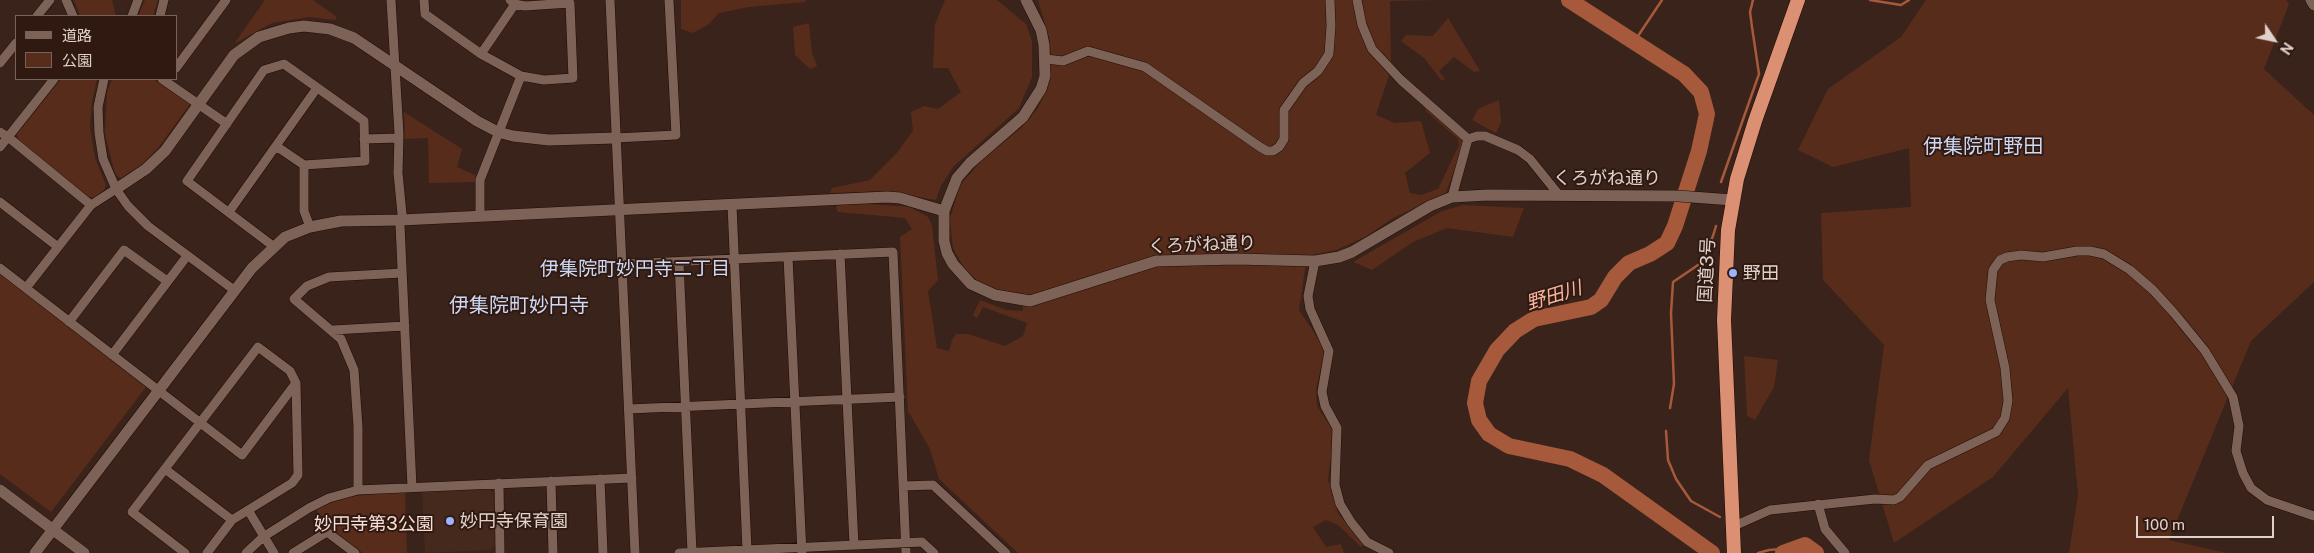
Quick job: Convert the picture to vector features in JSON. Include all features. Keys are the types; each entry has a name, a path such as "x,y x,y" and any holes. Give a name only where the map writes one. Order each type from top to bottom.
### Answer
{"highway":[{"name":"国道3号","path":"1734,552 1724,320 1728,230 1733,200 1755,121 1798,0"}],"street":[{"path":"38,15 50,0"},
{"path":"66,0 73,15"},
{"path":"132,15 138,0"},
{"path":"160,15 164,0"},
{"path":"178,65 226,0"},
{"path":"391,0 412,487"},
{"path":"424,0 425,14 481,54 521,76 544,80 573,78 570,4 525,6 513,2 481,54"},
{"path":"610,0 635,553"},
{"path":"26,288 91,205 157,160 234,55 259,37 289,28 317,26 343,32 477,121 498,132 513,136 549,140 676,135 669,0"},
{"name":"くろがね通り","path":"1026,0 1040,30 1046,59 1045,76 1034,103 1023,117 970,163 957,178 944,211 944,241 947,253 953,264 971,284 984,291 1011,300 1030,302 1156,261 1315,261 1339,257 1352,252 1408,217 1452,197 1560,195 1678,196 1733,200"},
{"path":"1046,59 1063,61 1088,51 1145,67 1260,147 1267,151 1273,151 1280,148 1284,139 1284,110 1298,88 1318,72 1329,54 1330,0"},
{"path":"1357,0 1362,25 1372,49 1401,80 1468,139"},
{"path":"2311,0 2314,5"},
{"path":"0,63 15,44"},
{"path":"273,246 187,181 264,70 284,64 364,121 365,161 304,165 276,146"},
{"path":"480,216 480,180 521,76"},
{"path":"0,147 53,80"},
{"path":"104,80 98,108 99,133 103,159 116,189 137,216 234,290"},
{"path":"166,80 226,124"},
{"path":"229,212 318,88"},
{"path":"0,132 91,205"},
{"path":"1468,139 1485,136 1518,150 1530,159 1560,195"},
{"path":"364,138 398,138"},
{"path":"1452,197 1468,139"},
{"path":"304,165 304,211 310,227"},
{"path":"35,553 234,290 252,268 285,236 310,227 340,221 401,220 887,197 900,198 944,211"},
{"path":"0,202 58,247"},
{"path":"732,205 747,550"},
{"path":"69,322 124,250 167,281"},
{"path":"1732,527 1770,510 1818,504 1852,503 1875,499 1894,500 1900,497 1928,465 1996,432 2006,418 2008,400 2004,368 1990,300 1993,270 2000,260 2021,255 2043,257 2090,250 2104,254 2130,270 2153,290 2205,351 2228,386 2236,404 2239,426 2236,450 2243,473 2251,488 2267,500 2314,516"},
{"path":"622,264 893,252 906,553"},
{"path":"840,254 854,545"},
{"path":"112,355 187,256"},
{"path":"788,256 802,550"},
{"path":"1315,261 1308,296 1310,309 1329,351 1322,392 1325,406 1337,428 1335,485 1340,504 1350,522 1367,542 1389,553"},
{"path":"679,262 692,552"},
{"path":"0,268 242,455 296,383"},
{"path":"358,490 358,427 354,370 341,339 333,330 294,300 307,286 329,277 402,273"},
{"path":"333,330 405,326"},
{"path":"185,553 132,512 258,348 290,371 296,383 298,475 292,483 232,520 207,553"},
{"path":"629,409 900,397"},
{"path":"165,469 232,520"},
{"path":"246,553 263,536 309,508 329,498 358,490 632,478"},
{"path":"600,479 602,553"},
{"path":"551,481 553,553"},
{"path":"499,483 500,553"},
{"path":"903,486 933,485 1006,553"},
{"path":"0,490 84,553"},
{"path":"1818,504 1825,529 1845,553"},
{"path":"248,510 274,553"},
{"path":"293,553 327,532 355,553"},
{"path":"679,553 802,550 906,542 922,542 934,553"}],"shaded area":[{"path":"488,488 493,493 496,544 490,550 425,553 422,491"}],"green space":[{"path":"74,0 112,0 116,15 80,15"},
{"path":"145,0 158,0 153,15 138,15"},
{"path":"265,0 313,0 337,17 335,20 309,17 272,23 234,44"},
{"path":"681,0 806,0 805,2 749,7 719,13 709,24 693,33 681,29"},
{"path":"945,0 997,0 1026,24 1032,41 1032,77 1019,108 953,167 941,186 936,200 884,191 830,193 832,188 870,180 896,154 913,131 911,112 924,106 938,109 961,92 948,68 933,68 935,24"},
{"path":"1038,0 1440,0 1390,1 1391,69 1376,115 1395,123 1421,121 1430,153 1405,173 1410,193 1421,195 1438,189 1459,145 1458,139 1427,112 1421,102 1459,135 1464,147 1445,194 1393,218 1365,237 1336,250 1307,256 1299,310 1325,349 1316,390 1317,406 1332,429 1333,441 1328,480 1338,513 1364,544 1361,547 1338,525 1326,520 1313,527 1326,547 1341,544 1344,553 1018,553 939,479 930,449 908,411 900,237 912,229 905,218 838,212 836,208 837,205 855,203 910,207 928,217 932,225 938,280 928,291 937,348 949,351 956,334 968,334 1005,346 1023,336 1027,323 983,307 977,318 973,315 980,300 1006,310 1023,311 1022,294 998,290 979,282 964,268 953,248 950,219 960,185 982,160 1021,128 1038,108 1047,89 1051,74 1050,41"},
{"path":"1926,0 2286,0 2289,4 2264,69 2314,115 2314,282 2251,341 2169,540 2227,553 2069,553 2078,495 2068,388 1993,477 1894,543 1869,460 1884,345 1823,280 1821,213 1911,207 1909,148 1833,167 1798,150 1828,89 1901,37"},
{"path":"1448,18 1480,71 1474,72 1454,57 1439,71 1445,79 1442,81 1424,58 1401,41 1406,35 1433,36"},
{"path":"809,23 812,53 817,66 810,69 795,55 793,27"},
{"path":"60,80 97,80 92,101 90,127 95,158 106,185 104,190 94,198 87,196 19,143 17,134"},
{"path":"112,80 154,80 190,104 158,148 141,165 121,178 117,176 114,170 105,134 107,93"},
{"path":"1499,100 1501,122 1496,133 1472,120 1478,109"},
{"path":"404,112 462,149 457,167 477,176 476,182 429,183 428,138 405,139"},
{"path":"1463,205 1524,208 1513,237 1447,228 1413,242 1372,270 1353,262 1442,211"},
{"path":"0,274 146,387 51,512 0,474"},
{"path":"1744,356 1778,360 1774,387 1755,420 1747,416"},
{"name":"妙円寺第3公園","path":"405,491 407,553 363,553 326,526 316,509 346,497"}],"waterway":[{"name":"野田川","path":"1569,0 1684,74 1701,92 1707,114 1699,151 1675,226 1667,243 1650,254 1629,263 1615,277 1601,300 1591,307 1534,319 1515,331 1497,350 1479,381 1475,403 1479,420 1489,434 1509,446 1570,459 1603,475 1712,553"},
{"path":"1634,42 1662,0"},
{"path":"1721,182 1759,74 1750,12 1753,0"},
{"path":"1870,0 1901,5 1909,0"},
{"path":"1670,408 1674,384 1671,313 1673,282 1701,263 1716,226"},
{"path":"1666,431 1668,460 1676,479 1691,501 1720,517"},
{"name":"野田川","path":"1783,553 1805,545 1816,553"},
{"path":"1758,553 1795,548"}],"place":[{"name":"野田","path":"1733,273"},
{"name":"妙円寺保育園","path":"450,521"}],"district":[{"name":"伊集院町野田","path":"1983,147"},
{"name":"伊集院町妙円寺二丁目","path":"635,269"},
{"name":"伊集院町妙円寺","path":"519,306"}]}
